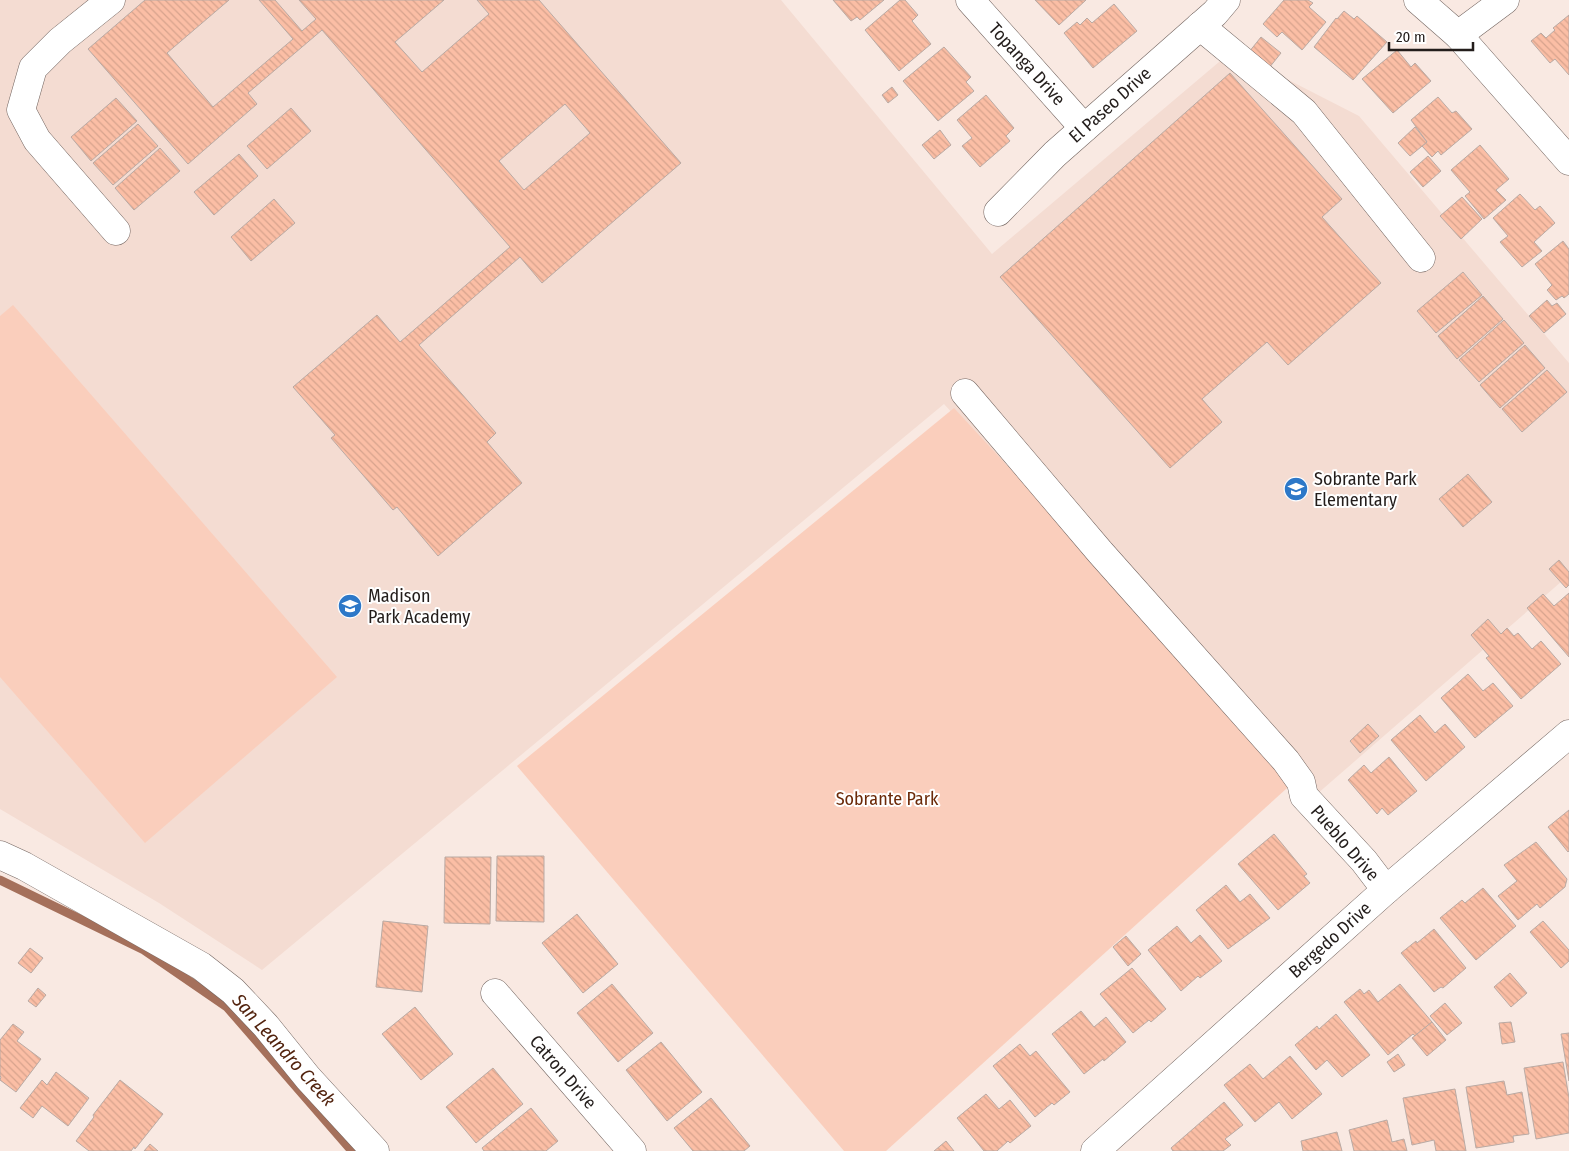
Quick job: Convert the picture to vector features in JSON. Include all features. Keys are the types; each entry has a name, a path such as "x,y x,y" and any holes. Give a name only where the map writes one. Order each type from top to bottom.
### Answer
{"street":[{"path":"111,0 60,41 33,68 21,110 37,140 116,231"},
{"name":"Topanga Drive","path":"970,0 1084,128"},
{"name":"El Paseo Drive","path":"998,212 1055,154 1215,13 1226,0"},
{"path":"1418,0 1458,35 1569,161"},
{"path":"1458,35 1506,0"},
{"path":"1200,26 1304,112 1421,258"},
{"name":"Pueblo Drive","path":"965,393 1082,531 1286,761 1301,782 1304,796 1364,861 1386,890"},
{"name":"Bergedo Drive","path":"1095,1151 1386,890 1569,734"},
{"path":"0,855 24,866 201,966 233,991 266,1026 308,1078 376,1151"},
{"name":"Catron Drive","path":"495,993 632,1151"}],"shaded area":[{"name":"Madison Park Academy","path":"0,0 781,0 992,254 1232,51 1359,116 1569,363 1569,575 1309,801 944,404 262,970 159,903 0,809"}],"green space":[{"path":"13,305 337,677 145,843 0,677 0,316"},
{"name":"Sobrante Park","path":"954,408 1297,779 886,1151 844,1151 517,766"}],"building":[{"path":"145,0 229,0 167,53 213,107 293,39 259,0 275,0 302,31 316,19 299,0 444,0 395,42 422,72 489,14 477,0 539,0 681,163 542,283 520,257 419,345 496,433 487,442 522,483 438,556 397,507 393,510 331,438 335,435 293,387 377,315 400,342 510,247 322,30 248,93 257,104 188,164 88,49","holes":["565,104 590,133 524,190 499,161"]},
{"path":"833,0 884,0 860,20 857,17 851,21"},
{"path":"900,0 905,0 918,15 912,21 931,44 899,71 865,30"},
{"path":"1035,0 1086,0 1059,25"},
{"path":"1284,0 1308,0 1313,3 1309,7 1326,22 1302,50 1282,32 1277,37 1263,24"},
{"path":"1114,4 1137,31 1093,68 1064,33 1077,22 1080,25 1087,18 1092,23"},
{"path":"1344,11 1354,19 1357,16 1387,42 1353,80 1314,47 1336,18"},
{"path":"1569,15 1569,75 1555,59 1550,63 1531,41 1541,33 1546,38 1555,30 1553,28"},
{"path":"1261,37 1281,53 1269,68 1249,52"},
{"path":"944,47 971,77 966,82 974,91 938,121 903,81"},
{"path":"1397,50 1411,67 1415,63 1431,81 1393,113 1362,79"},
{"path":"1230,73 1342,199 1322,217 1381,283 1288,365 1267,342 1202,399 1222,422 1170,468 1000,277"},
{"path":"892,87 898,95 888,103 882,95"},
{"path":"986,95 1014,128 1006,136 1010,141 980,167 962,146 972,138 957,120"},
{"path":"1438,97 1452,113 1456,111 1472,129 1441,155 1438,151 1432,157 1422,146 1427,142 1411,120"},
{"path":"116,98 137,121 91,161 71,137"},
{"path":"291,108 311,131 267,169 247,146"},
{"path":"138,124 158,146 113,185 93,163"},
{"path":"1415,127 1427,142 1410,156 1398,143"},
{"path":"940,130 951,145 934,159 922,145"},
{"path":"1480,145 1509,179 1496,190 1506,200 1484,219 1465,196 1470,192 1451,170"},
{"path":"160,148 180,171 134,210 115,188"},
{"path":"239,154 258,176 214,215 194,192"},
{"path":"1428,156 1441,171 1423,187 1410,172"},
{"path":"1520,194 1535,210 1540,206 1555,223 1534,242 1542,251 1522,267 1500,242 1508,236 1493,218"},
{"path":"1462,197 1482,219 1461,239 1440,216"},
{"path":"274,199 295,223 251,261 231,237"},
{"path":"1563,241 1569,249 1569,294 1564,298 1562,296 1556,300 1547,290 1552,285 1535,264"},
{"path":"1463,272 1482,295 1436,333 1417,311"},
{"path":"1483,296 1503,319 1457,359 1438,336"},
{"path":"1547,300 1552,306 1557,303 1566,314 1544,333 1529,316"},
{"path":"1504,320 1524,343 1479,382 1459,360"},
{"path":"1525,345 1545,368 1500,408 1480,385"},
{"path":"1547,370 1567,392 1522,432 1502,409"},
{"path":"1468,474 1492,502 1463,527 1439,499"},
{"path":"1559,560 1569,572 1569,585 1566,588 1549,569"},
{"path":"1569,593 1569,657 1527,608 1543,594 1554,606"},
{"path":"1488,619 1501,634 1507,628 1514,636 1518,633 1532,649 1541,641 1561,664 1521,699 1486,658 1489,656 1471,635"},
{"path":"1468,674 1483,691 1493,683 1513,706 1475,738 1441,698"},
{"path":"1420,715 1435,733 1445,724 1465,747 1426,781 1391,740"},
{"path":"1368,724 1379,736 1360,753 1350,741"},
{"path":"1389,757 1417,791 1388,815 1382,808 1377,814 1348,780 1364,765 1371,773"},
{"path":"1569,810 1569,851 1568,852 1548,827"},
{"path":"1274,834 1307,874 1304,876 1310,883 1278,910 1238,864"},
{"path":"1536,842 1567,879 1565,887 1540,908 1537,904 1518,920 1498,896 1517,881 1504,865"},
{"path":"497,856 544,856 544,922 496,921"},
{"path":"445,857 491,857 490,924 444,923"},
{"path":"1226,885 1240,902 1250,894 1270,918 1228,949 1196,910"},
{"path":"1483,888 1516,926 1476,960 1440,918 1462,900 1465,903"},
{"path":"577,914 618,964 583,993 542,943"},
{"path":"383,921 428,926 422,992 376,987"},
{"path":"1543,921 1569,950 1569,961 1561,968 1530,932"},
{"path":"1177,926 1191,943 1200,935 1222,961 1200,978 1198,976 1181,991 1148,950"},
{"path":"1434,929 1466,968 1443,988 1441,987 1434,992 1401,953"},
{"path":"1126,936 1141,954 1128,966 1113,947"},
{"path":"30,948 43,958 31,973 18,963"},
{"path":"1132,968 1166,1009 1151,1022 1149,1020 1133,1033 1100,994"},
{"path":"1510,973 1527,993 1511,1007 1494,987"},
{"path":"612,984 653,1033 618,1062 577,1013"},
{"path":"1400,984 1432,1022 1415,1036 1413,1034 1388,1055 1344,1002 1360,989 1364,994 1369,990 1378,1002"},
{"path":"38,988 46,995 36,1007 28,1001"},
{"path":"1445,1003 1462,1023 1447,1035 1430,1016"},
{"path":"415,1007 453,1054 421,1080 382,1034"},
{"path":"1081,1011 1094,1027 1106,1017 1126,1042 1104,1061 1103,1059 1084,1074 1052,1034"},
{"path":"1336,1014 1370,1055 1342,1077 1327,1060 1316,1070 1295,1045 1317,1026 1319,1029"},
{"path":"1432,1022 1446,1040 1427,1056 1412,1038"},
{"path":"1511,1022 1515,1042 1502,1044 1499,1023"},
{"path":"13,1024 24,1032 17,1041 41,1059 16,1092 0,1080 0,1040"},
{"path":"1569,1033 1569,1081 1561,1034"},
{"path":"661,1042 702,1092 667,1121 626,1070"},
{"path":"1020,1044 1030,1056 1036,1051 1070,1092 1054,1105 1052,1103 1035,1117 993,1066"},
{"path":"1398,1054 1405,1065 1394,1072 1387,1062"},
{"path":"1290,1056 1322,1094 1292,1119 1279,1102 1255,1122 1224,1085 1250,1064 1263,1079"},
{"path":"1563,1062 1569,1098 1569,1133 1536,1139 1524,1068"},
{"path":"493,1068 523,1104 476,1143 446,1107"},
{"path":"56,1072 89,1098 68,1126 42,1106 33,1118 20,1108 42,1080 47,1085"},
{"path":"120,1080 163,1114 135,1149 134,1147 131,1151 89,1151 76,1141"},
{"path":"1504,1081 1507,1095 1522,1092 1529,1134 1513,1136 1514,1142 1476,1148 1466,1087"},
{"path":"1455,1089 1466,1151 1436,1151 1434,1140 1412,1145 1403,1098"},
{"path":"986,1094 999,1109 1010,1100 1031,1126 1010,1143 1008,1141 997,1151 984,1151 957,1118"},
{"path":"711,1098 750,1146 744,1151 693,1151 674,1128"},
{"path":"1224,1102 1243,1125 1225,1139 1231,1145 1223,1151 1173,1151 1171,1148"},
{"path":"531,1108 558,1141 546,1151 484,1151 482,1148"},
{"path":"1387,1120 1392,1142 1404,1139 1407,1151 1354,1151 1349,1130"},
{"path":"1337,1132 1342,1151 1303,1151 1301,1141"},
{"path":"946,1141 954,1151 934,1151"},
{"path":"150,1144 158,1151 144,1151"}],"waterway":[{"name":"San Leandro Creek","path":"0,880 144,950 227,1007 352,1151"}],"place":[{"name":"Sobrante Park Elementary","path":"1296,489"},
{"name":"Madison Park Academy","path":"350,606"}]}
